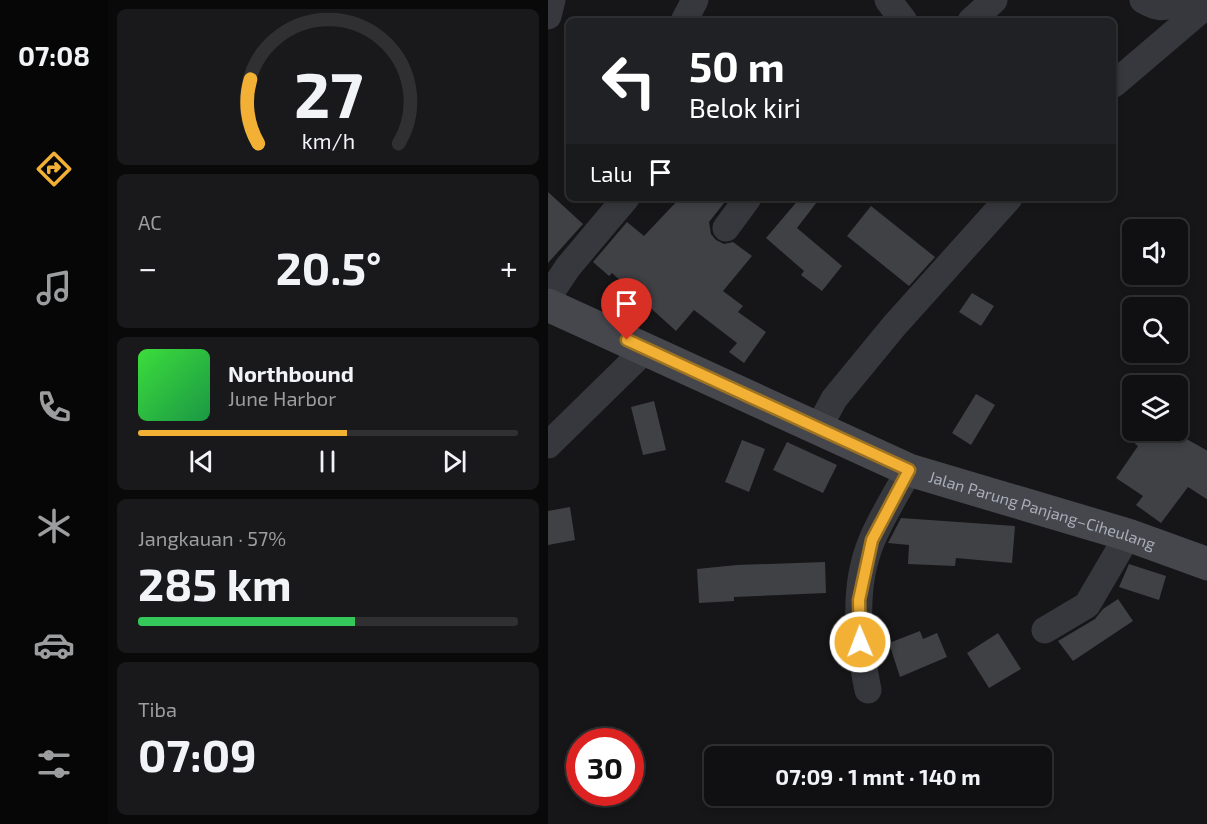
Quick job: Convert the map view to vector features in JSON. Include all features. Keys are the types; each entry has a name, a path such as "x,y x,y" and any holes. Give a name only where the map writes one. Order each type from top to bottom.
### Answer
{"street":[{"path":"548,16 552,0"},
{"path":"686,18 695,0"},
{"path":"888,0 902,18"},
{"path":"974,18 994,0"},
{"path":"1144,0 1158,8 1169,6 1178,0"},
{"path":"1116,82 1208,4"},
{"path":"548,297 568,267 623,201"},
{"path":"726,228 746,201"},
{"path":"818,429 834,399 894,326 1006,201"},
{"name":"Jalan Parung Panjang–Ciheulang","path":"548,304 909,470 1128,535 1208,564"},
{"path":"548,445 646,349"},
{"path":"868,690 859,629 859,600 863,572 872,540 909,470"},
{"path":"1045,630 1087,604 1128,535"}],"building":[{"path":"548,192 583,224 548,263"},
{"path":"677,201 726,201 709,222 711,234 724,244 733,242 752,256 723,291 743,306 738,312 766,332 744,363 729,352 737,343 694,310 676,331 612,273 609,276 593,262 627,222 644,236"},
{"path":"797,201 818,201 797,228 842,266 822,291 801,275 804,271 766,238"},
{"path":"871,206 935,257 909,286 847,236"},
{"path":"972,293 994,306 981,326 959,312"},
{"path":"976,394 995,405 971,445 952,433"},
{"path":"654,401 666,450 643,455 631,407"},
{"path":"742,440 765,449 749,492 725,482"},
{"path":"1188,440 1208,451 1208,500 1188,487 1161,523 1136,505 1143,496 1116,478 1138,446 1135,444 1137,441"},
{"path":"787,442 837,465 823,493 773,470"},
{"path":"570,507 575,540 548,545 548,511"},
{"path":"901,518 1015,526 1012,563 956,558 955,566 908,564 909,545 888,543"},
{"path":"825,562 826,593 734,597 734,601 699,603 697,569 737,565"},
{"path":"1129,564 1166,576 1159,600 1119,587"},
{"path":"1118,599 1133,621 1073,661 1058,641 1095,619 1103,609"},
{"path":"920,631 923,639 937,633 947,657 900,677 889,643"},
{"path":"998,633 1021,669 989,688 967,653"}],"route":[{"path":"627,340 909,470 872,540 863,572 859,600 860,642"}]}
